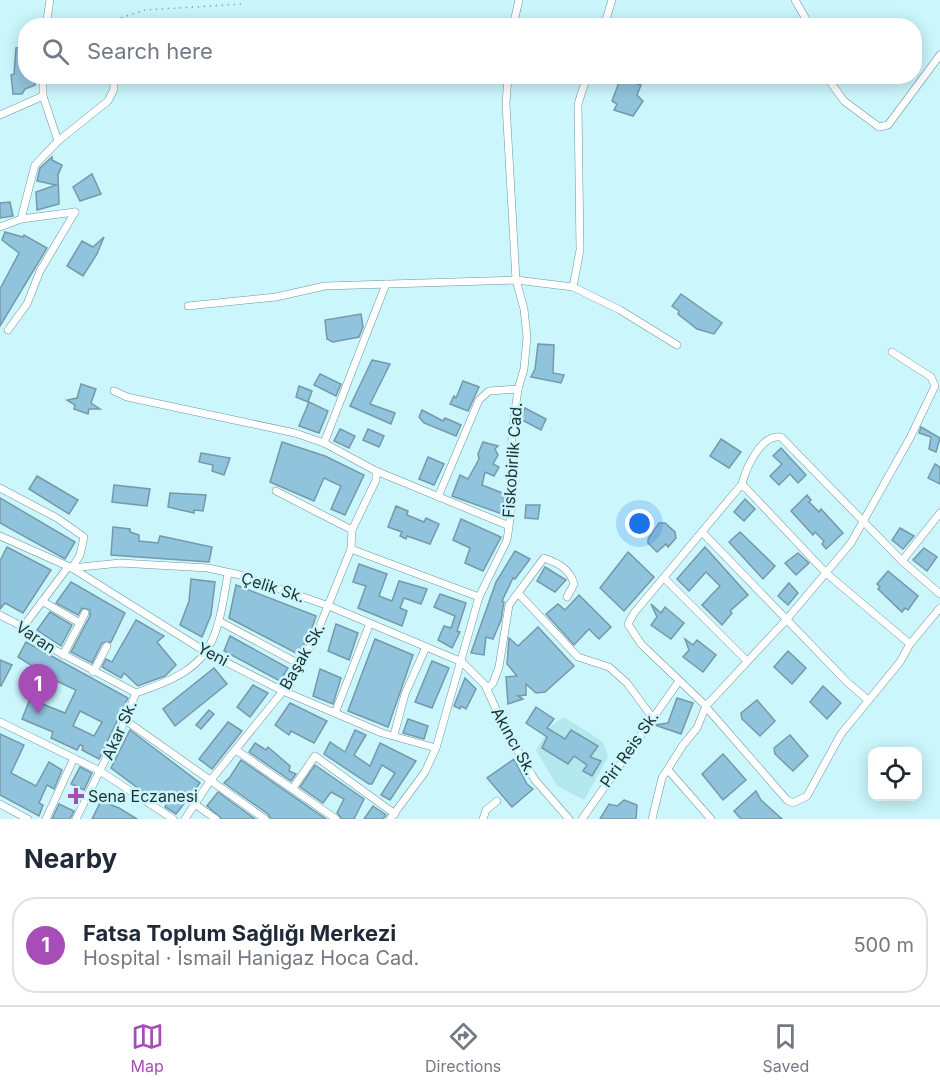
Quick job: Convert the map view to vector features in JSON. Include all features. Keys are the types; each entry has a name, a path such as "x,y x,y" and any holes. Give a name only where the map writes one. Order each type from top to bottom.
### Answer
{"street":[{"path":"47,18 50,0"},
{"path":"515,18 519,0"},
{"path":"606,18 612,0"},
{"path":"795,0 805,18"},
{"path":"922,79 940,55"},
{"path":"43,84 43,96 58,141"},
{"path":"21,219 35,165 58,141 108,101 114,89 114,84"},
{"name":"Fiskobirlik Cad.","path":"393,816 425,772 436,748 479,597 507,540 507,525 511,513 512,433 518,389 524,369 526,337 524,309 516,280 506,105 507,84"},
{"path":"573,287 580,250 578,104 584,84"},
{"path":"832,84 844,101 879,127 888,125 918,84"},
{"path":"0,115 43,96"},
{"path":"0,227 21,219 75,212 40,272 27,304 8,330"},
{"path":"188,306 276,297 325,286 516,280 573,287 620,310 677,345"},
{"path":"324,443 386,284"},
{"path":"651,819 662,778 669,771 682,745 697,728 706,707 787,619 863,524 935,386 931,377 892,352"},
{"path":"438,497 479,400 489,391 518,389"},
{"path":"114,391 127,397 295,433 324,443 376,471 507,525"},
{"path":"940,594 863,524 781,437 774,436 748,465 742,484 634,613 628,624 642,644 706,707 774,786 793,803 807,796 841,734 900,662 910,644 925,629 940,608"},
{"name":"Başak Sk.","path":"185,819 210,782 283,691 314,640 330,606 351,549 352,530 375,480 376,471"},
{"path":"742,484 826,573 910,644"},
{"path":"0,488 47,512 84,537 80,555 23,627"},
{"path":"276,491 352,530"},
{"path":"902,561 940,513"},
{"path":"702,532 847,682 868,700"},
{"name":"Yeni","path":"0,536 70,567 206,652 283,691 382,733 436,748"},
{"path":"351,549 479,597"},
{"path":"487,688 493,683 499,667 509,605 544,558 566,568 572,576 574,584 567,597"},
{"name":"Çelik Sk.","path":"70,567 120,563 207,568 228,573 330,606 462,662"},
{"name":"Akar Sk.","path":"76,819 125,720 135,693 164,684 192,668 212,646 228,573"},
{"path":"663,578 747,660"},
{"path":"518,593 578,657 609,667 615,672 652,717"},
{"path":"42,601 80,623"},
{"path":"63,655 85,613"},
{"name":"Varan","path":"0,615 23,627 40,642 135,693"},
{"path":"219,621 299,664"},
{"path":"335,713 370,623"},
{"path":"93,672 106,646"},
{"path":"394,735 405,694 426,646"},
{"name":"Akıncı Sk.","path":"462,662 487,688 506,731 535,780 570,819"},
{"name":"Piri Reis Sk.","path":"582,819 611,773 636,745 652,717 679,681"},
{"path":"125,720 265,819"},
{"path":"0,722 100,771 173,819"},
{"path":"236,750 336,819"},
{"path":"293,789 315,756 393,816"},
{"path":"46,819 74,758"},
{"path":"669,771 711,819"},
{"path":"483,819 486,810 497,801"},
{"path":"0,804 28,819"},
{"path":"195,805 216,819"}],"path":[{"path":"120,18 145,10 243,4"}],"shaded area":[{"path":"564,717 603,742 608,757 584,800 557,786 536,750 551,726"}],"building":[{"path":"16,48 18,48 18,84 35,84 25,89 22,94 13,94 11,75 14,74"},
{"path":"618,84 641,85 637,95 643,101 633,116 614,110 617,104 612,101"},
{"path":"52,157 52,160 62,165 58,175 59,204 37,210 36,192 56,185 37,181 40,168"},
{"path":"92,174 101,194 80,201 73,187"},
{"path":"10,202 13,216 0,218 0,203"},
{"path":"5,232 23,237 24,235 47,248 0,326 0,289 19,253 2,240"},
{"path":"104,237 97,254 83,276 67,266 82,241 93,247"},
{"path":"681,294 722,323 714,334 697,329 678,314 679,311 672,306"},
{"path":"361,314 363,327 359,337 333,342 327,339 325,320"},
{"path":"538,344 554,345 553,373 564,375 561,383 531,377 535,369"},
{"path":"372,360 390,364 370,404 395,413 391,424 350,406"},
{"path":"320,374 341,384 336,396 314,385"},
{"path":"463,381 479,387 468,411 450,404 454,396 456,398"},
{"path":"81,384 96,389 91,403 100,409 89,409 88,414 74,409 75,405 67,400 77,398"},
{"path":"299,386 312,391 308,402 296,397"},
{"path":"309,402 328,411 319,433 299,426"},
{"path":"525,408 546,419 541,430 520,419"},
{"path":"422,410 443,421 445,418 461,425 456,436 424,423 419,417"},
{"path":"921,427 940,438 936,452 929,449 931,437 919,433"},
{"path":"340,429 355,436 349,448 334,441"},
{"path":"368,429 384,436 379,447 363,440"},
{"path":"721,439 741,452 729,468 710,456"},
{"path":"282,442 325,456 364,475 345,515 331,509 341,486 324,478 314,501 270,482"},
{"path":"483,442 498,446 495,449 498,455 493,464 499,467 494,476 485,472 482,485 505,494 502,514 452,496 460,475 468,479 479,459 478,454"},
{"path":"781,448 806,475 798,483 790,474 779,485 770,476 782,464 773,456"},
{"path":"201,453 230,458 224,475 212,471 213,465 199,462"},
{"path":"428,457 444,464 434,485 419,479"},
{"path":"935,464 940,467 940,484 928,478"},
{"path":"37,476 78,500 69,514 29,489"},
{"path":"114,485 150,489 147,506 112,502"},
{"path":"170,493 206,495 203,511 194,510 194,513 168,507"},
{"path":"807,495 811,500 809,502 819,512 821,509 843,533 826,549 822,544 824,541 815,532 813,535 791,511"},
{"path":"0,498 75,542 65,559 0,523"},
{"path":"745,499 755,509 744,521 734,512"},
{"path":"526,505 540,505 538,519 525,518"},
{"path":"396,506 408,511 407,515 424,522 426,518 439,524 430,544 407,536 406,539 400,536 402,532 388,527"},
{"path":"461,519 501,537 483,571 465,563 470,548 453,540"},
{"path":"659,523 665,523 675,532 676,538 668,547 666,544 657,552 648,543 648,539"},
{"path":"113,527 130,529 130,532 139,535 139,541 158,543 160,536 212,547 209,562 111,555"},
{"path":"900,528 914,536 903,549 892,540"},
{"path":"740,532 775,566 763,579 729,542"},
{"path":"7,547 51,570 23,613 5,603 0,609 0,561"},
{"path":"705,547 748,595 730,611 732,613 722,625 702,605 720,586 706,572 689,591 677,579"},
{"path":"924,548 937,557 927,571 913,560"},
{"path":"515,551 530,559 515,579 513,578 502,601 504,602 501,620 493,639 486,637 484,655 471,653 496,582"},
{"path":"628,552 654,577 624,611 600,588"},
{"path":"798,553 809,563 796,575 785,563"},
{"path":"359,564 387,574 379,596 392,601 399,581 427,589 421,604 404,598 400,608 407,611 402,626 358,608 366,586 353,582"},
{"path":"545,567 566,580 555,592 537,581"},
{"path":"888,571 918,596 908,610 905,608 902,612 878,589 880,587 877,584"},
{"path":"191,579 215,582 211,615 202,637 180,625 189,601"},
{"path":"71,582 125,613 111,642 102,643 92,663 71,652 90,616 90,610 82,608 78,615 56,603"},
{"path":"789,583 798,593 788,605 778,596"},
{"path":"236,585 316,616 310,635 298,654 229,618"},
{"path":"440,594 466,603 457,631 460,632 452,648 438,640 444,626 451,628 455,616 434,607"},
{"path":"579,595 611,627 599,639 589,629 574,645 546,614 558,604 565,610"},
{"path":"651,604 661,613 665,607 684,623 671,639 651,625 657,617"},
{"path":"50,612 72,625 61,646 37,630"},
{"path":"136,620 164,636 157,642 176,665 165,676 138,686 124,673 121,678 102,667 106,659 112,662"},
{"path":"336,624 358,633 349,660 328,651"},
{"path":"538,627 574,666 545,692 536,693 526,684 526,695 518,696 523,699 508,704 506,677 517,676 507,664 509,638 518,646"},
{"path":"230,636 288,668 280,681 224,651"},
{"path":"375,639 413,655 388,727 348,711"},
{"path":"685,639 693,645 697,640 716,655 703,672 683,657 689,650"},
{"path":"26,642 128,698 99,759 82,750 83,746 80,745 77,750 51,738 53,732 22,719 30,699 65,713 76,690 37,672 18,657","holes":["80,711 102,722 94,736 73,726"]},
{"path":"788,651 806,668 792,684 774,667"},
{"path":"0,660 12,665 1,686 0,686"},
{"path":"432,661 449,668 432,708 415,702"},
{"path":"214,668 227,684 175,726 163,709"},
{"path":"320,669 341,678 333,704 313,696"},
{"path":"465,678 476,689 466,709 461,706 460,709 454,706"},
{"path":"253,685 268,693 250,717 237,707"},
{"path":"823,686 841,703 827,719 810,702"},
{"path":"677,698 693,703 681,734 655,725 668,723"},
{"path":"757,700 775,721 760,736 742,719 741,713"},
{"path":"290,703 327,721 314,743 291,731 289,735 275,725"},
{"path":"536,707 554,719 547,728 565,739 571,730 598,746 590,757 601,761 592,776 583,771 587,765 574,756 568,764 542,748 547,737 526,723"},
{"path":"209,710 214,714 201,729 196,725"},
{"path":"408,719 428,726 424,739 403,733"},
{"path":"228,722 242,731 212,769 199,759"},
{"path":"130,730 200,783 176,814 165,807 167,804 146,794 111,768"},
{"path":"355,730 366,735 354,755 370,766 380,743 416,761 390,800 381,795 395,773 382,765 372,784 369,784 324,754 330,742 345,752"},
{"path":"0,734 24,745 11,773 36,786 49,762 62,770 54,789 47,785 39,803 43,805 39,816 0,795"},
{"path":"790,735 808,756 793,771 775,754 774,748"},
{"path":"255,743 266,750 268,747 290,766 289,771 296,774 291,781 249,752"},
{"path":"723,754 746,780 723,800 702,774"},
{"path":"514,759 527,784 533,789 512,807 487,778"},
{"path":"241,760 326,819 271,819 268,814 224,783"},
{"path":"315,765 364,799 354,819 342,819 337,813 344,799 331,792 323,803 300,787"},
{"path":"80,767 92,773 84,790 71,784"},
{"path":"756,791 761,800 782,819 742,819 739,817 734,811"},
{"path":"218,792 255,819 222,819 207,806"},
{"path":"624,800 637,805 636,819 600,819 609,804 617,806"},
{"path":"101,801 119,808 137,819 92,819"},
{"path":"59,804 74,811 70,819 52,819"},
{"path":"373,806 386,815 383,819 364,819"}],"place":[{"name":"Fatsa Toplum Sağlığı Merkezi","path":"38,714"},
{"name":"Sena Eczanesi","path":"76,796"}]}
